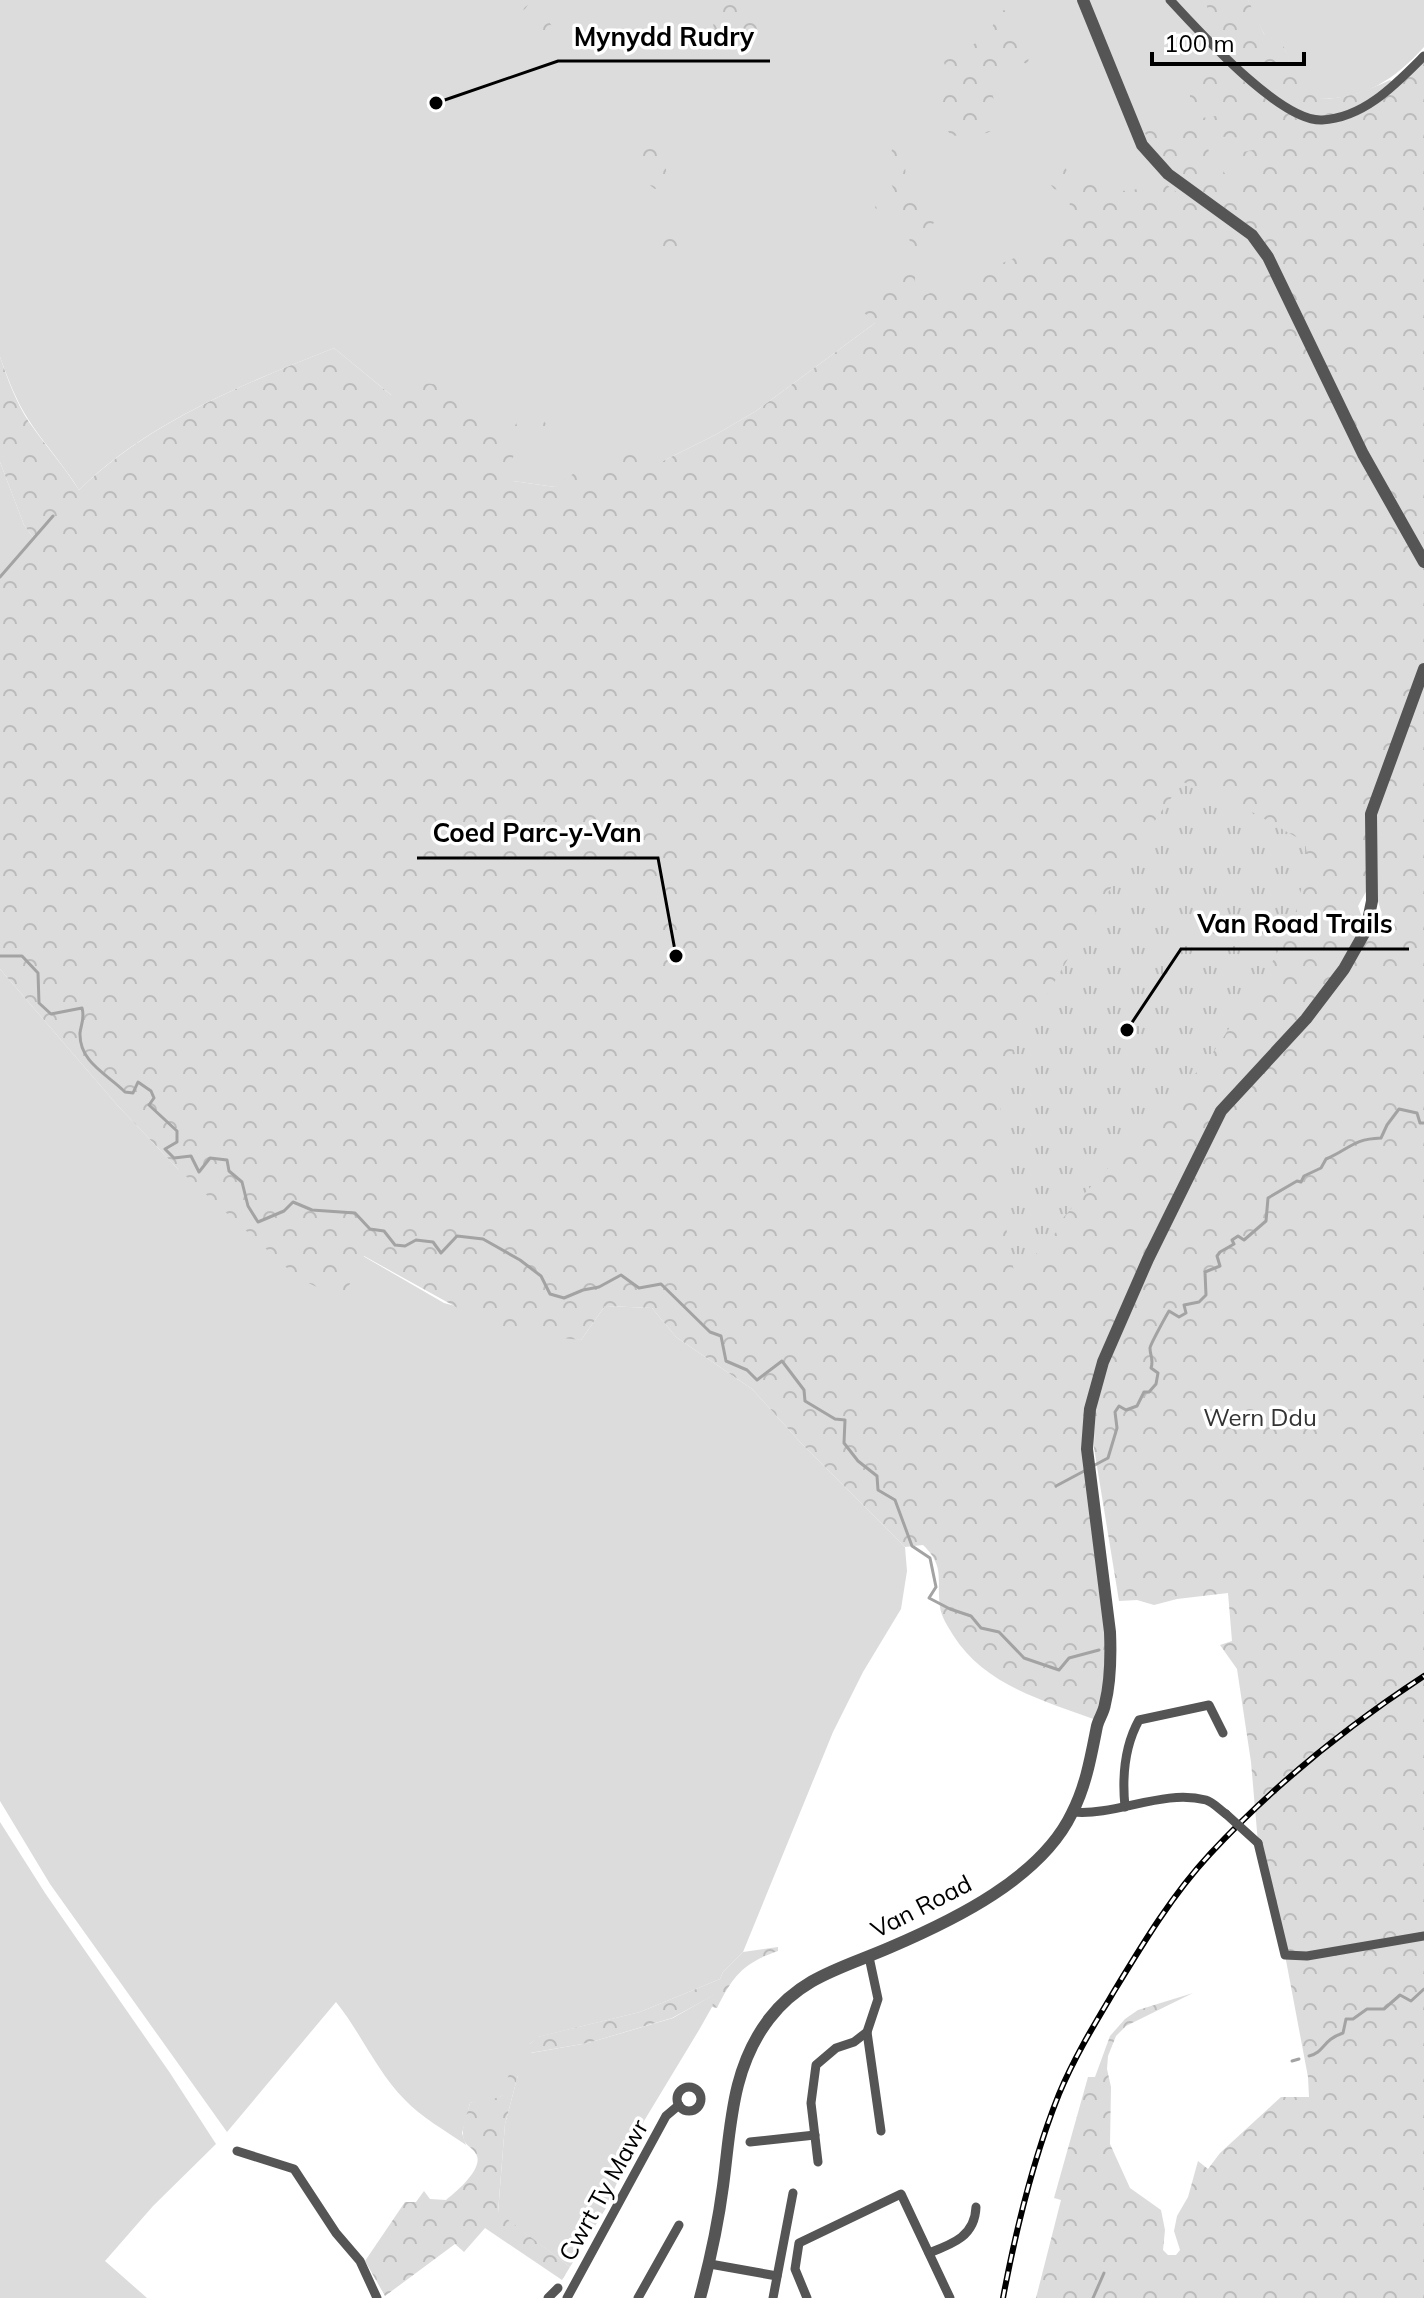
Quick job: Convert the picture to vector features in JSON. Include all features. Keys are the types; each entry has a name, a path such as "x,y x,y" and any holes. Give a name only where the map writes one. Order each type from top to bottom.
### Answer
{"street":[{"path":"1083,0 1139,136 1152,159 1190,192 1252,235 1268,257 1363,454 1424,562"},
{"path":"1170,0 1256,85 1305,118 1321,120 1336,117 1368,104 1396,84 1424,56"},
{"name":"Van Road","path":"700,2298 710,2264 720,2205 735,2089 746,2054 785,1999 825,1972 928,1932 1011,1882 1040,1857 1061,1833 1073,1812 1089,1768 1109,1684 1110,1632 1089,1477 1087,1428 1103,1362 1148,1259 1221,1111 1286,1043 1360,944 1372,901 1371,814 1424,669"},
{"path":"1125,1807 1123,1784 1127,1750 1139,1720 1209,1705 1223,1733"},
{"path":"1073,1812 1102,1813 1186,1798 1208,1801 1258,1843 1285,1955 1307,1956 1424,1936"},
{"path":"869,1957 878,1999 867,2032 873,2054 881,2131"},
{"path":"818,2162 811,2103 816,2065 836,2048 854,2042 867,2032"},
{"name":"Cwrt Ty Mawr","path":"567,2298 666,2116 679,2105"},
{"path":"750,2142 815,2135"},
{"path":"237,2151 294,2169 336,2233 360,2261 377,2298"},
{"path":"773,2298 793,2193"},
{"path":"807,2298 795,2269 799,2243 901,2194 950,2298"},
{"path":"929,2253 963,2237 972,2229 976,2207"},
{"path":"638,2298 679,2225"},
{"path":"710,2264 777,2276"},
{"path":"548,2298 558,2288"}],"green space":[{"path":"0,0 1235,0 1289,70 1285,50 1265,35 1248,0 1424,0 1424,47 1378,85 1351,96 1319,99 1295,148 1202,201 875,323 756,411 663,461 555,487 513,481 486,473 334,348 232,391 167,424 106,466 79,490 24,412 0,357"},
{"path":"505,0 531,1 516,15 510,12"},
{"path":"718,0 763,1 755,37 734,47 715,33 713,23"},
{"name":"Wern Ddu","path":"1206,0 1248,0 1264,34 1282,44 1288,55 1290,71 1319,99 1356,94 1390,80 1396,84 1424,56 1424,2298 1036,2298 1061,2200 1054,2198 1088,2077 1095,2077 1110,2036 1125,2019 1138,2010 1193,1993 1126,2026 1116,2036 1108,2056 1110,2144 1130,2188 1161,2210 1165,2230 1163,2250 1168,2255 1176,2255 1180,2250 1174,2231 1177,2216 1188,2197 1198,2161 1208,2169 1220,2153 1281,2097 1309,2097 1285,1955 1258,1843 1251,1762 1237,1669 1220,1645 1232,1641 1228,1593 1154,1605 1137,1600 1119,1601 1094,1448 1095,1392 1087,1428 1110,1632 1099,1721 1018,1690 966,1653 943,1618 939,1574 935,1560 923,1545 905,1547 752,1389 676,1337 652,1308 605,1306 581,1340 516,1333 492,1327 364,1256 342,1299 298,1278 178,1169 118,1106 0,969 0,577 33,537 24,525 0,462 0,357 24,414 79,490 136,444 167,424 232,391 334,348 391,395 421,384 466,392 473,404 478,426 487,434 508,434 524,414 538,413 546,424 544,433 537,436 532,431 525,431 512,461 513,481 555,487 577,471 588,472 614,458 624,433 636,434 646,452 663,461 756,411 875,323 860,309 904,275 911,254 904,223 875,208 877,201 892,201 896,195 886,172 894,142 903,145 906,174 915,195 930,210 945,203 917,261 915,286 918,298 1070,235 1066,222 1072,193 1054,189 1046,179 1057,161 1064,161 1067,172 1128,192 1142,187 1151,173 1191,203 1205,198 1156,151 1143,130 1148,116 1159,117 1161,134 1169,136 1180,121 1216,116 1221,107 1215,100 1196,104 1190,97 1190,84 1207,67 1229,67 1258,95 1302,116 1234,50 1212,36","holes":["1205,136 1249,138 1255,144 1253,150 1243,152 1240,158 1242,165 1255,170 1232,183 1209,152","1372,881 1381,911 1366,929 1358,906"]},
{"path":"1002,9 1011,14 1006,38 1030,47 1028,64 1006,58 989,79 1000,126 987,133 952,136 946,129 940,105 954,82 944,63 946,54 965,49 980,40"},
{"path":"541,22 549,22 554,33 552,52 547,55 539,51 534,30"},
{"path":"653,136 660,139 668,180 665,187 655,189 645,178 640,162 643,147"},
{"path":"671,230 688,238 688,246 664,267 660,263 659,235 662,231"},
{"path":"0,462 24,525 33,537 0,577"},
{"path":"1183,782 1245,808 1305,842 1308,861 1293,923 1267,972 1208,1060 1083,1195 1063,1218 1058,1230 1015,1277 1003,1210 1000,1087 1006,1063 1113,885"},
{"path":"0,969 118,1106 178,1169 363,1256 444,1303 581,1340 605,1306 652,1308 676,1337 752,1389 905,1547 907,1571 901,1609 863,1672 833,1732 743,1952 720,1979 640,2012 538,2037 530,2044 531,2053 588,2043 673,2018 715,1994 712,2007 644,2121 606,2208 570,2267 498,2213 505,2124 518,2075 496,2099 470,2103 462,2133 466,2145 405,2100 336,2002 227,2132 50,1884 0,1801"},
{"path":"0,1822 216,2144 153,2206 105,2261 147,2298 0,2298"},
{"path":"778,1947 778,1951 756,1960 740,1972 717,2008 712,2007 714,1995 672,2018 588,2043 530,2053 530,2044 537,2037 640,2012 720,1979 743,1952"},
{"path":"516,2055 518,2075 505,2124 498,2212 570,2267 562,2280 485,2228 464,2252 455,2244 385,2296 365,2261 405,2202 416,2202 424,2191 430,2199 446,2200 473,2173 478,2160 464,2141 463,2134 470,2103 501,2096"}],"waterway":[{"path":"0,577 53,516"},
{"path":"0,956 22,956 38,973 39,1003 51,1014 82,1008 81,1043 89,1060 125,1092 133,1093 138,1082 151,1091 154,1098 149,1105 177,1131 177,1142 165,1149 174,1158 191,1156 199,1172 210,1158 227,1160 229,1171 242,1182 248,1206 258,1222 284,1211 293,1202 312,1210 355,1213 370,1229 384,1231 395,1245 405,1246 416,1240 433,1242 441,1253 457,1236 483,1239 541,1276 550,1294 564,1298 599,1287 621,1275 639,1288 661,1284 710,1332 721,1336 726,1361 747,1370 757,1380 782,1361 804,1390 805,1401 835,1419 845,1420 844,1443 858,1461 877,1476 878,1490 895,1500 912,1546 930,1558 936,1587 929,1598 971,1616 981,1628 999,1632 1024,1658 1059,1670 1069,1658 1099,1650"},
{"path":"1093,1466 1108,1458 1117,1428 1115,1412 1119,1406 1126,1410 1137,1406 1144,1392 1149,1392 1156,1384 1158,1373 1151,1368 1150,1348 1169,1311 1179,1317 1186,1313 1184,1305 1199,1302 1206,1295 1205,1272 1220,1266 1217,1256 1234,1244 1232,1240 1238,1236 1244,1240 1266,1221 1268,1198 1297,1181 1301,1182 1304,1176 1321,1168 1326,1159 1352,1145 1381,1138 1399,1109 1417,1113 1420,1123 1424,1123"},
{"path":"1056,1486 1086,1470"},
{"path":"1309,2056 1343,2033 1346,2019 1353,2019 1367,2009 1384,2009 1400,1995 1411,2001 1424,1989"},
{"path":"1292,2061 1299,2059"},
{"path":"1093,2298 1104,2273"}],"railway":[{"path":"1003,2298 1026,2194 1059,2094 1092,2030 1158,1921 1196,1870 1259,1804 1339,1737 1424,1676"}],"place":[{"name":"Mynydd Rudry","path":"436,103"},
{"name":"Coed Parc-y-Van","path":"676,956"},
{"name":"Van Road Trails","path":"1127,1030"}]}
